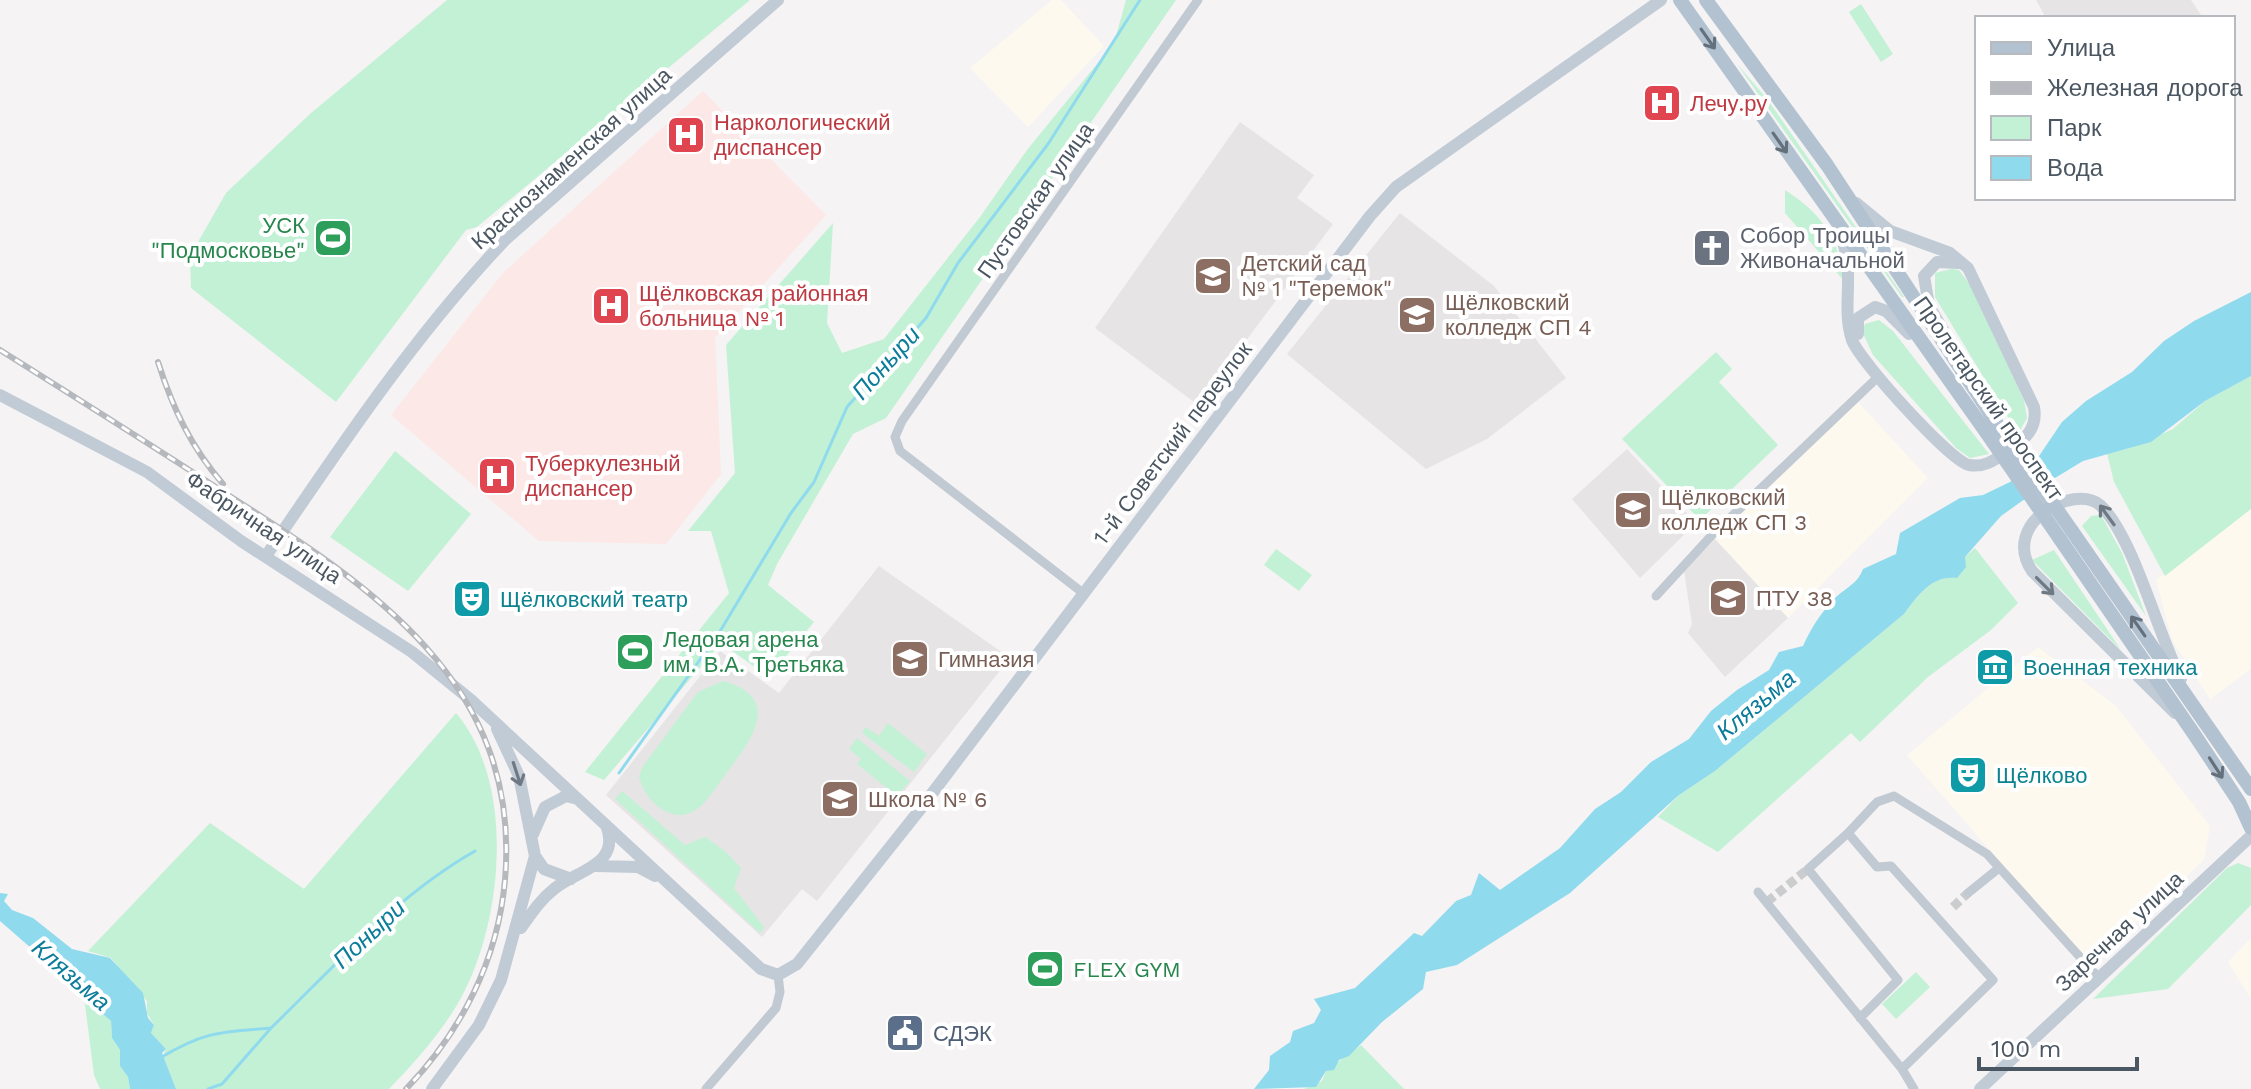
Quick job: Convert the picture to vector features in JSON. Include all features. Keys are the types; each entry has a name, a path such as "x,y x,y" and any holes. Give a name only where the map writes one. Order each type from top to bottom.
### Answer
{"main road":[{"name":"Пролетарский проспект","path":"1680,0 1825,207 1976,406 2251,789"},
{"name":"Пролетарский проспект","path":"1706,0 1844,192 1976,406"},
{"name":"Пролетарский проспект","path":"2066,535 2239,802 2251,828"}],"street":[{"name":"Краснознаменская улица","path":"266,556 368,412 473,274 505,240 778,0"},
{"name":"Пустовская улица","path":"1083,593 900,451 895,437 902,421 1198,0"},
{"name":"1-й Советский переулок","path":"778,975 797,964 1370,216 1396,187 1661,0"},
{"path":"1825,207 1848,258 1851,337 1879,376 1936,440 1961,463 1987,464 2028,436 2036,414 2031,396 1968,268 1950,253 1890,231 1844,192"},
{"path":"1968,268 1955,261 1937,262 1926,272 1925,288 1929,306 1976,406"},
{"path":"1868,363 1857,330 1858,318 1867,309 1881,308 1902,325 1976,406"},
{"path":"1656,596 1712,535 1879,376"},
{"name":"Фабричная улица","path":"0,395 147,472 266,556 400,643 489,716 761,969 778,975"},
{"path":"2187,723 2032,571 2022,544 2024,532 2032,522 2074,497 2100,505 2122,539 2166,649 2198,713"},
{"name":"Фабричная улица","path":"489,716 519,776 535,856"},
{"path":"532,837 545,807 566,796 584,803"},
{"path":"1860,1018 1898,980 1808,869 1877,802 1894,796 1987,854 2098,977"},
{"path":"514,939 554,888 594,866 610,847 604,822"},
{"path":"1848,833 1877,867 1891,866 1993,980 1902,1069"},
{"name":"Заречная улица","path":"1980,1089 2251,836"},
{"path":"535,856 544,869 571,879"},
{"path":"432,1089 479,1025 501,980 535,856"},
{"name":"Фабричная улица","path":"594,866 638,867 669,882"},
{"path":"1968,893 1999,868"},
{"path":"1758,892 1902,1069 1914,1089"},
{"path":"706,1089 776,1008 780,992 778,975"}],"shaded area":[{"path":"1052,0 1061,0 1104,46 1028,127 970,68"},
{"path":"2036,0 2191,0 2202,16 2045,16"},
{"name":"Щёлковская районная больница № 1","path":"703,91 826,215 715,338 721,474 666,544 539,541 391,415 503,273"},
{"name":"Детский сад № 1 \"Теремок\"","path":"1240,122 1314,175 1297,198 1333,224 1198,405 1095,328"},
{"name":"Щёлковский колледж СП 4","path":"1400,213 1494,286 1566,378 1487,439 1426,469 1287,354"},
{"path":"1858,402 1928,478 1788,618 1715,539"},
{"name":"Щёлковский колледж СП 3","path":"1627,449 1696,523 1640,578 1572,499"},
{"path":"2251,509 2251,669 2210,699 2172,640 2156,580"},
{"name":"ПТУ 38","path":"1715,539 1788,618 1725,677 1688,633 1692,624 1684,571"},
{"path":"879,566 1010,658 817,901 802,889 762,937 606,795 720,651 779,693"},
{"path":"2038,647 2116,706 2210,826 2204,860 2090,965 1907,755"},
{"path":"2251,938 2251,999 2228,962"}],"green space":[{"path":"447,0 750,0 477,227 466,230 336,402 191,288 190,256 226,193 311,113"},
{"path":"1126,0 1176,0 886,418 853,434 777,564 768,585 814,622 769,677 721,643 604,780 585,772 729,593 711,531 688,531 735,473 726,345 833,223 827,323 842,353 884,339 980,217 1027,150 1114,43"},
{"path":"1861,4 1893,54 1881,62 1849,12"},
{"path":"1737,64 1768,100 1904,297 1902,297"},
{"path":"1785,190 1810,209 1827,229 1838,253 1846,283 1785,213"},
{"path":"1959,270 1970,285 2024,400 2027,418 2018,434 1935,297 1935,273"},
{"path":"1879,320 1893,331 1989,454 1970,458 1956,448 1873,355 1862,331 1865,324"},
{"path":"1716,352 1732,369 1719,382 1778,445 1700,520 1622,439"},
{"path":"2251,376 2251,509 2165,576 2114,482 2107,453 2127,449 2173,429 2205,401"},
{"path":"395,451 471,514 408,591 330,537"},
{"path":"2101,515 2122,553 2146,616 2082,526 2091,516"},
{"path":"1975,548 2018,603 1991,630 1928,677 1860,742 1851,733 1718,852 1658,817 1679,795 1715,771 1904,614 1926,588 1940,580 1957,578 1965,557"},
{"path":"1276,549 1312,575 1299,591 1264,565"},
{"path":"2054,550 2121,650 2032,560"},
{"path":"723,681 742,689 753,698 757,722 752,735 704,803 687,814 678,815 662,810 649,798 641,783 639,776 643,766 698,692"},
{"path":"456,713 475,742 488,776 495,814 497,853 494,892 475,967 454,1011 437,1034 389,1089 176,1089 163,1056 166,1049 151,1033 154,1025 147,1013 147,1001 111,958 88,951 210,823 304,889"},
{"path":"888,723 927,754 914,772 862,733 866,727 879,736"},
{"path":"857,738 910,781 897,796 857,764 861,759 849,749"},
{"path":"622,791 685,845 705,837 725,851 741,868 734,888 764,927 760,933 615,799"},
{"path":"2238,863 2251,868 2251,905 2168,989 2093,999 2227,868"},
{"path":"1916,972 1930,987 1896,1019 1882,1004"},
{"path":"84,997 111,1021 112,1038 120,1050 120,1066 128,1077 130,1089 100,1089 94,1075"},
{"path":"1361,1045 1404,1089 1304,1089 1322,1081 1326,1071"}],"water":[{"name":"Клязьма","path":"2251,292 2251,376 2205,401 2151,442 2083,461 2001,516 1965,557 1966,567 1957,578 1940,580 1926,588 1904,614 1715,771 1679,795 1570,893 1457,965 1426,972 1423,989 1382,1022 1349,1056 1339,1060 1334,1070 1326,1071 1316,1087 1254,1089 1269,1070 1270,1056 1290,1042 1293,1031 1314,1023 1321,1010 1314,999 1355,988 1414,933 1422,936 1456,901 1471,895 1479,873 1500,890 1560,848 1595,809 1621,792 1651,762 1689,739 1711,711 1737,690 1769,670 1779,652 1803,646 1826,608 1855,581 1863,569 1896,554 1900,533 1960,498 1983,495 2010,482 2037,459 2062,422 2086,401 2132,372 2164,341 2194,321"},
{"name":"Клязьма","path":"0,893 8,894 4,901 12,910 33,918 72,949 110,958 143,993 148,1018 154,1025 151,1033 166,1049 162,1053 176,1089 130,1089 128,1077 120,1066 120,1050 112,1038 111,1021 76,991 65,971 47,962 0,921"}],"waterway":[{"name":"Поныри","path":"619,773 719,633 791,513 814,482 847,407 926,318 958,263 1048,144 1140,0"},
{"name":"Поныри","path":"160,1058 189,1042 214,1034 271,1028 393,910 475,851"},
{"name":"Поныри","path":"208,1089 222,1084 271,1028"}],"tunnel":[{"path":"1767,902 1808,869"},
{"path":"1953,907 1968,893"}],"railway":[{"path":"0,350 333,565 382,604 426,648 462,696 489,750 504,811 505,880 501,910 474,993 444,1044 406,1089"},
{"path":"158,362 184,427 223,484"}],"place":[{"name":"Лечу.ру","path":"1662,103"},
{"name":"Наркологический диспансер","path":"686,135"},
{"name":"УСК \"Подмосковье\"","path":"333,238"},
{"name":"Собор Троицы Живоначальной","path":"1712,248"},
{"name":"Детский сад № 1 \"Теремок\"","path":"1213,276"},
{"name":"Щёлковская районная больница № 1","path":"611,306"},
{"name":"Щёлковский колледж СП 4","path":"1417,315"},
{"name":"Туберкулезный диспансер","path":"497,476"},
{"name":"Щёлковский колледж СП 3","path":"1633,510"},
{"name":"ПТУ 38","path":"1728,598"},
{"name":"Щёлковский театр","path":"472,599"},
{"name":"Ледовая арена им. В.А. Третьяка","path":"635,652"},
{"name":"Гимназия","path":"910,659"},
{"name":"Военная техника","path":"1995,667"},
{"name":"Щёлково","path":"1968,775"},
{"name":"Школа № 6","path":"840,799"},
{"name":"FLEX GYM","path":"1045,969"},
{"name":"СДЭК","path":"905,1033"}]}
